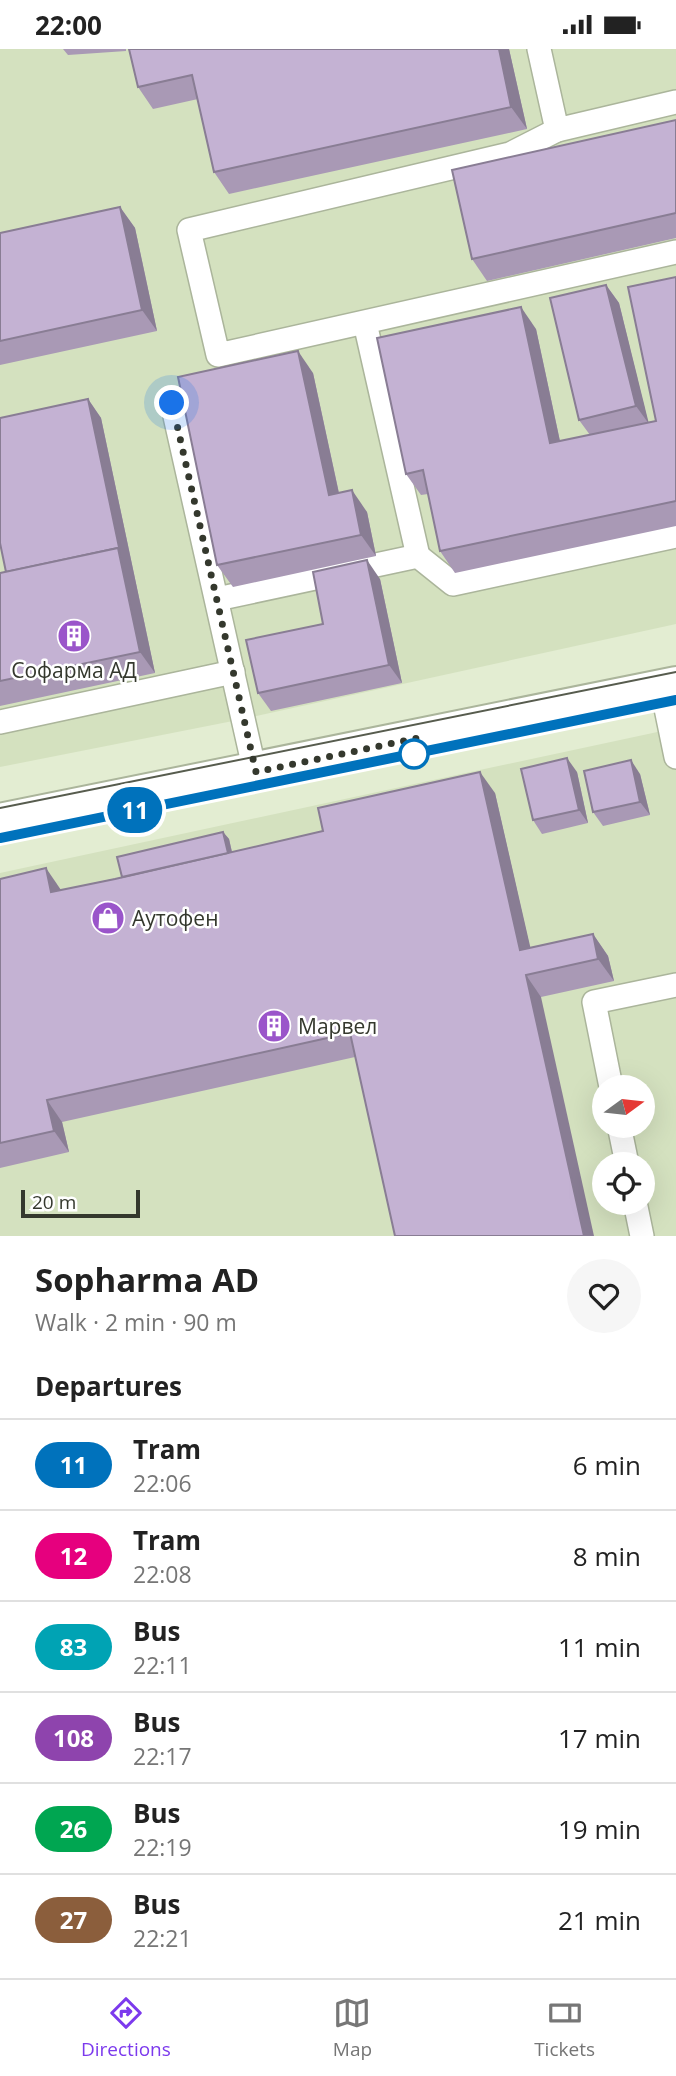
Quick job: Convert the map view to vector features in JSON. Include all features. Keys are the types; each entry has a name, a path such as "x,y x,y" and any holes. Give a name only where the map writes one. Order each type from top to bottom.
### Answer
{"street":[{"path":"0,823 669,687"}],"lane":[{"path":"539,49 557,129"},
{"path":"676,102 557,129 510,154 189,230 218,355 676,252"},
{"path":"365,323 418,556 453,584 676,536"},
{"path":"172,403 256,772"},
{"path":"217,599 418,556"},
{"path":"0,722 233,671"},
{"path":"669,687 676,757"},
{"path":"609,1075 594,1002 676,985"},
{"path":"638,1215 642,1236"}],"shaded area":[{"path":"0,49 676,49 676,624 243,719 0,767"},
{"path":"676,728 676,1236 0,1236 0,873"}],"building":[{"path":"129,49 499,49 511,107 214,172 192,75 138,87"},
{"path":"676,120 676,213 472,259 452,170"},
{"path":"120,207 142,310 0,341 0,233"},
{"path":"676,277 676,501 440,551 423,470 406,474 377,338 521,307 550,443 656,421 628,287"},
{"path":"606,285 636,406 579,420 550,298"},
{"path":"298,351 329,495 352,490 361,535 217,565 178,377"},
{"path":"88,399 120,552 118,548 6,572 0,543 0,418"},
{"name":"Софарма АД","path":"118,548 140,652 0,681 0,573"},
{"path":"367,560 389,665 258,693 246,640 323,624 313,572"},
{"path":"567,758 579,810 533,820 521,769"},
{"path":"631,760 640,802 593,812 584,771"},
{"name":"Марвел","path":"480,772 520,950 593,934 598,959 526,975 584,1236 395,1236 350,1033 47,1100 54,1131 0,1143 0,879 46,868 51,892 115,879 323,831 318,808"},
{"path":"223,832 228,853 122,877 117,857"}],"tram line":[{"path":"0,808 676,672"},
{"path":"0,838 676,700"},
{"name":"11","path":"0,838 676,700"}],"place":[{"name":"Софарма АД","path":"74,636"},
{"name":"Аутофен","path":"108,918"},
{"name":"Марвел","path":"274,1026"}],"route":[{"path":"172,403 256,772 418,738 414,754"}]}
